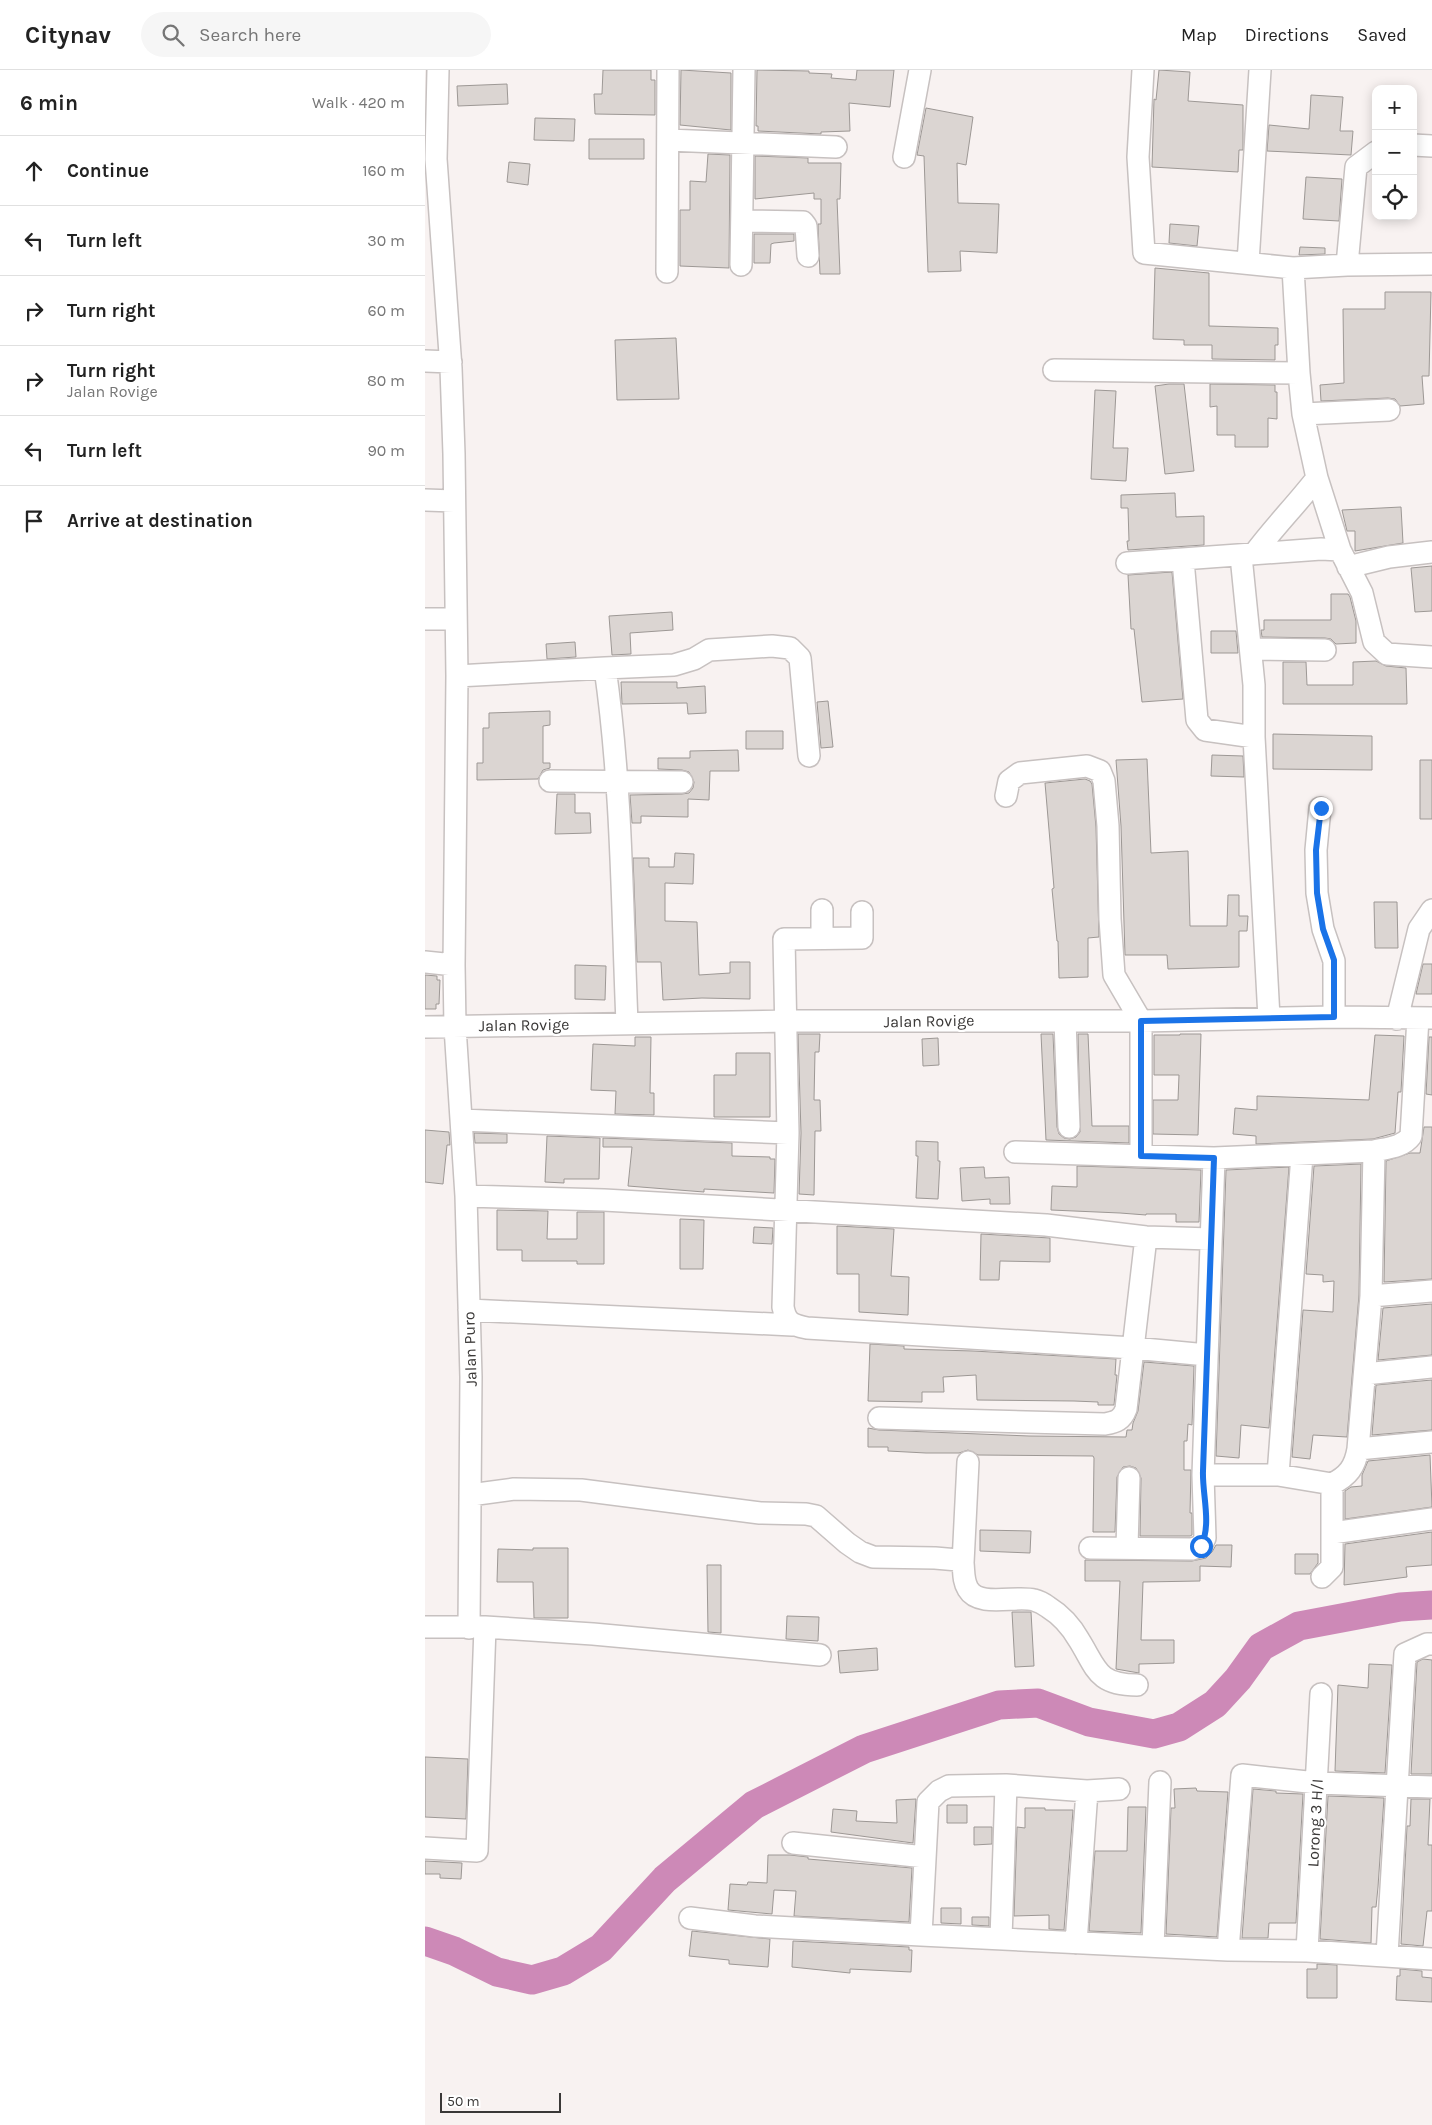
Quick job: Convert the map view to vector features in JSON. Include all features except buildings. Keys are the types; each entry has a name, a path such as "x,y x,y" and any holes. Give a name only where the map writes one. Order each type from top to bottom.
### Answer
{"street":[{"name":"Jalan Puro","path":"425,1848 477,1851 477,1627 470,1495 471,1377 466,1196 455,1027 457,676 451,362 431,160 437,70"},
{"path":"667,272 669,70"},
{"path":"741,264 744,70"},
{"path":"904,157 920,70"},
{"path":"1143,70 1138,157 1144,253 1293,268 1347,264 1432,264"},
{"path":"1248,263 1260,70"},
{"path":"668,140 836,147"},
{"path":"1417,145 1432,146"},
{"path":"1347,264 1356,167 1372,155"},
{"path":"743,221 803,222 806,226 808,256"},
{"path":"1293,268 1303,414 1317,478 1344,559 1362,593 1374,642 1387,654 1432,657"},
{"path":"425,361 451,362"},
{"path":"1053,370 1299,373"},
{"path":"1303,414 1389,410"},
{"path":"1269,1018 1254,737 1254,685 1247,555 1296,505 1317,478"},
{"path":"425,500 454,501"},
{"path":"1127,563 1321,549 1344,559 1389,557 1432,552"},
{"path":"1183,560 1197,720 1205,730 1254,737"},
{"path":"425,619 455,619"},
{"path":"457,676 674,665 694,659 709,650 772,646 790,648 800,658 809,756"},
{"path":"1251,649 1325,650"},
{"path":"605,668 611,708 617,780 627,1024"},
{"path":"1006,796 1009,781 1020,772 1087,766 1099,771 1104,781 1108,826 1110,919 1114,975 1141,1021 1141,1156"},
{"path":"550,781 617,780 682,782"},
{"path":"1321,808 1316,850 1317,893 1323,929 1334,960 1334,1017"},
{"path":"821,910 822,938"},
{"path":"1397,1019 1419,929 1432,910"},
{"path":"792,1325 785,1318 783,1307 788,1134 784,939 862,938 862,912"},
{"path":"425,962 454,965"},
{"name":"Jalan Rovige","path":"425,1027 787,1021 1141,1021 1334,1017 1425,1018"},
{"path":"1015,1152 1214,1158 1374,1151 1397,1146 1407,1142 1411,1136 1425,1018"},
{"path":"1065,1021 1069,1127"},
{"path":"461,1120 788,1134"},
{"path":"1203,1475 1278,1475 1332,1484 1350,1472 1356,1461 1371,1296 1374,1151"},
{"path":"1278,1475 1302,1155"},
{"path":"1090,1548 1192,1549 1201,1546 1205,1538 1203,1475 1214,1158"},
{"path":"466,1196 604,1200 1046,1225 1146,1237 1211,1239"},
{"path":"879,1418 1105,1424 1117,1422 1126,1409 1146,1237"},
{"path":"1371,1296 1432,1291"},
{"path":"469,1310 792,1325 807,1328 1133,1348 1207,1355"},
{"path":"1365,1374 1432,1368"},
{"path":"1358,1449 1432,1442"},
{"path":"968,1462 963,1563 965,1583 969,1591 978,1597 992,1600 1033,1600 1045,1605 1062,1616 1079,1639 1095,1670 1107,1679 1121,1685 1137,1685"},
{"path":"1127,1547 1129,1478"},
{"path":"1322,1578 1332,1567 1332,1484"},
{"path":"470,1495 514,1489 581,1490 760,1513 806,1514 816,1516 853,1547 873,1557 935,1558 958,1560 963,1563"},
{"path":"1332,1533 1432,1519"},
{"path":"425,1627 477,1627 593,1634 821,1655"},
{"path":"1387,1955 1405,1654 1427,1644 1432,1644"},
{"name":"Lorong 3 H/I","path":"1307,1951 1321,1694"},
{"path":"1228,1950 1242,1775 1317,1783 1432,1787"},
{"path":"1153,1946 1161,1782"},
{"path":"1001,1939 1006,1785"},
{"path":"921,1935 929,1802 933,1796 949,1786 1006,1785 1087,1791 1119,1789"},
{"path":"1076,1943 1087,1791"},
{"path":"793,1843 925,1857"},
{"path":"691,1918 755,1926 1228,1950 1307,1951 1361,1956 1387,1955 1432,1959"}],"waterway":[{"path":"425,1941 454,1951 497,1972 532,1980 563,1971 601,1948 665,1879 754,1805 864,1749 999,1705 1038,1703 1089,1722 1154,1734 1179,1727 1215,1704 1238,1679 1261,1647 1299,1626 1400,1607 1432,1605"}],"route":[{"path":"1201,1546 1205,1538 1203,1475 1214,1158 1141,1156 1141,1021 1334,1017 1334,960 1323,929 1317,893 1316,850 1321,808"}]}
